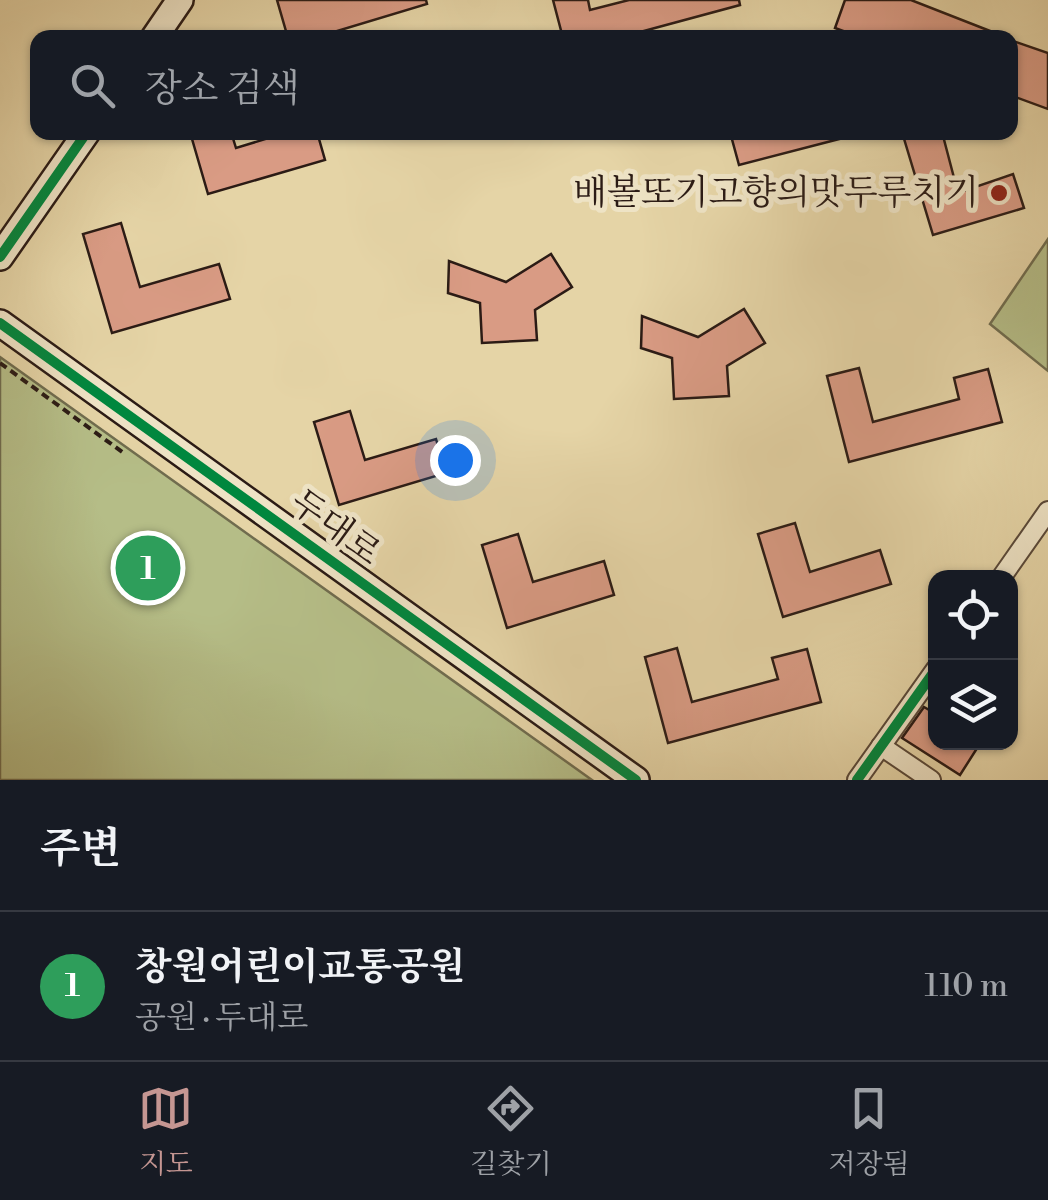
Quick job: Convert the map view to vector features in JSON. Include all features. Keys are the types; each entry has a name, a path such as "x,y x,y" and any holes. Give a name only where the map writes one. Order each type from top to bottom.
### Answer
{"street":[{"path":"159,30 180,0"},
{"path":"0,257 81,140"},
{"name":"두대로","path":"0,323 636,780"},
{"path":"1007,570 1048,511"},
{"path":"857,780 928,681"},
{"path":"881,746 931,780"}],"path":[{"path":"0,363 124,454"}],"green space":[{"path":"1048,239 1048,371 990,324"},
{"path":"0,357 592,780 0,780"}],"building":[{"path":"277,0 426,0 427,4 341,30 286,30"},
{"path":"553,0 588,0 590,10 629,0 739,0 740,5 648,30 561,30"},
{"path":"845,0 911,0 988,30 840,30 835,28"},
{"path":"1018,43 1048,53 1048,109 1018,98"},
{"path":"192,140 234,140 236,148 262,140 319,140 325,160 208,194"},
{"path":"732,140 835,140 739,165"},
{"path":"904,140 944,140 958,193 1013,174 1024,208 933,235"},
{"path":"121,223 140,287 219,264 230,299 112,333 83,234"},
{"path":"551,254 572,287 535,310 537,340 482,343 480,303 448,293 449,261 506,282"},
{"path":"744,309 765,343 727,366 729,396 674,399 672,358 641,348 642,316 698,337"},
{"path":"859,368 873,422 959,399 954,378 988,369 1002,422 849,462 827,376"},
{"path":"350,411 365,460 436,439 446,473 339,505 314,422"},
{"path":"795,523 810,572 880,550 891,584 783,617 758,534"},
{"path":"518,534 533,582 604,561 614,595 507,628 482,545"},
{"path":"677,648 692,702 778,679 772,658 807,649 821,702 668,743 645,657"},
{"path":"924,707 928,709 928,750 976,750 960,775 902,738"}],"cycle path":[{"path":"0,257 81,140"},
{"path":"0,323 636,780"},
{"path":"857,780 928,680"}],"place":[{"name":"배볼또기고향의맛두루치기","path":"999,193"},
{"name":"창원어린이교통공원","path":"148,568"}]}
